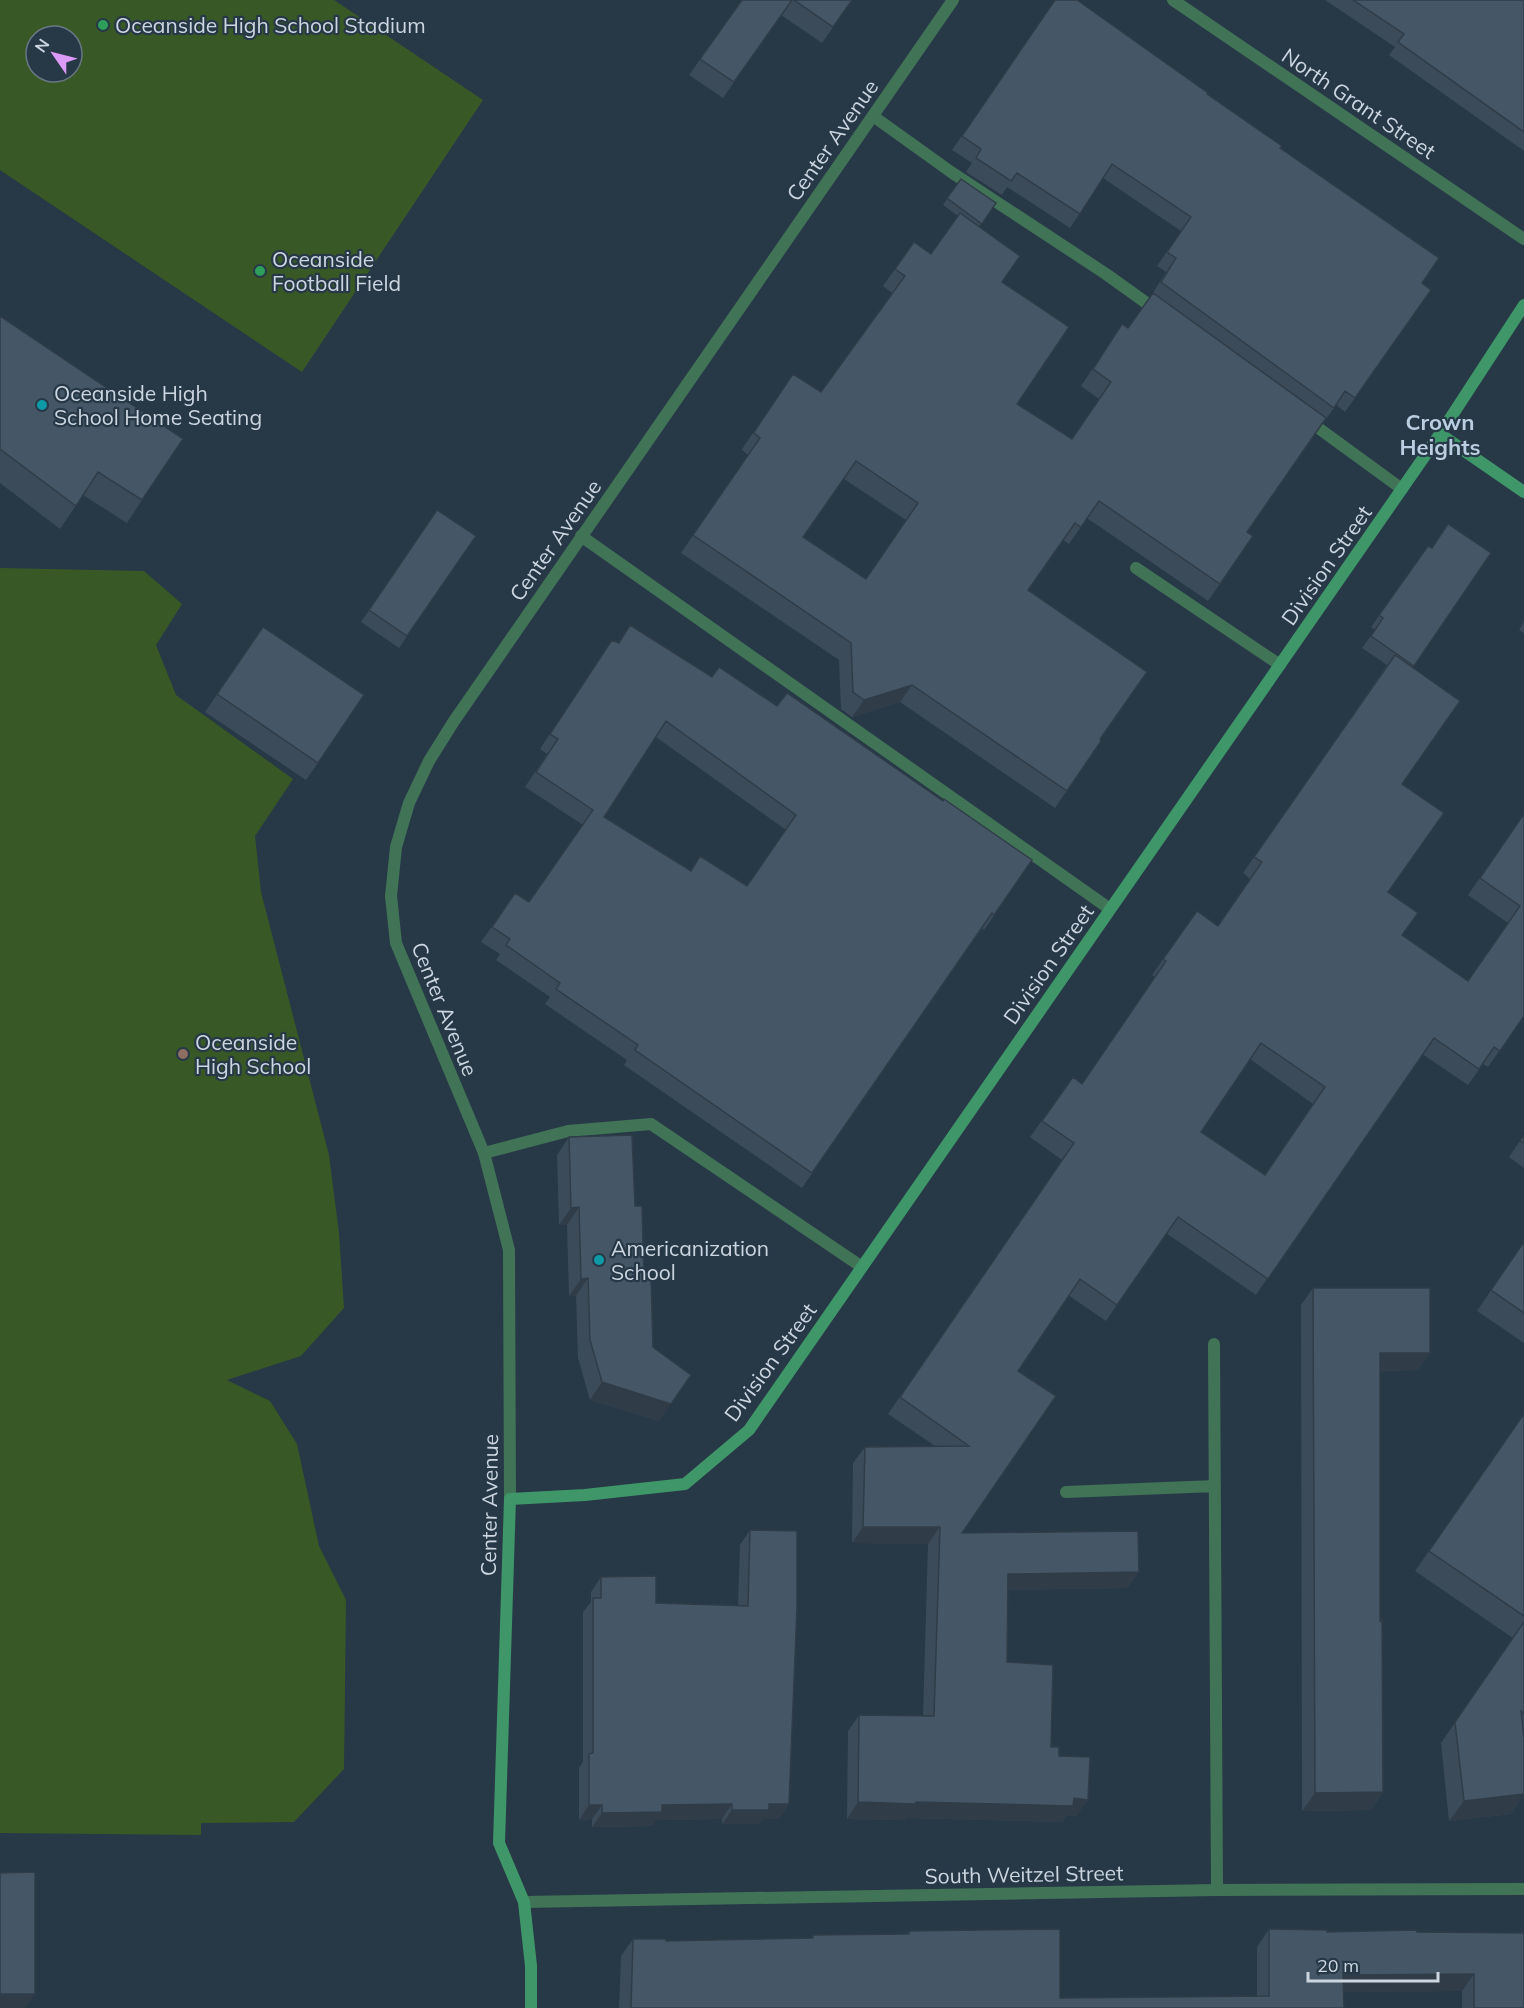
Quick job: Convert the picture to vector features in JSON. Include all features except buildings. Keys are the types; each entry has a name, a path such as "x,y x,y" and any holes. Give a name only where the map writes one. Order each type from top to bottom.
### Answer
{"street":[{"name":"Center Avenue","path":"531,2008 531,1966 524,1902 499,1843 510,1499 510,1250 484,1153 396,944 391,896 396,847 409,803 429,761 454,721 953,0"},
{"name":"North Grant Street","path":"1173,0 1524,239"},
{"path":"873,116 951,172 1106,274 1172,322"},
{"name":"Division Street","path":"510,1499 585,1495 685,1484 749,1430 1281,665 1440,434 1524,305"},
{"path":"1294,411 1402,489"},
{"path":"1440,434 1524,492"},
{"path":"581,536 1110,909"},
{"path":"1136,568 1281,665"},
{"path":"484,1153 568,1131 651,1124 862,1267"},
{"path":"1214,1344 1217,1890"},
{"path":"1066,1492 1215,1486"},
{"name":"South Weitzel Street","path":"524,1902 1217,1890 1524,1889"}],"green space":[{"name":"Oceanside Football Field","path":"0,0 334,0 483,100 302,372 0,170"},
{"path":"0,568 144,571 182,604 156,645 176,695 293,779 255,836 261,892 329,1155 339,1233 344,1308 301,1356 227,1380 270,1401 297,1444 319,1546 346,1600 344,1769 294,1822 201,1823 201,1835 0,1833"}],"place":[{"name":"Oceanside High School Stadium","path":"103,25"},
{"name":"Oceanside Football Field","path":"260,271"},
{"name":"Oceanside High School Home Seating","path":"42,405"},
{"name":"Oceanside High School","path":"183,1054"},
{"name":"Americanization School","path":"599,1260"}],"district":[{"name":"Crown Heights","path":"1440,434"}]}
